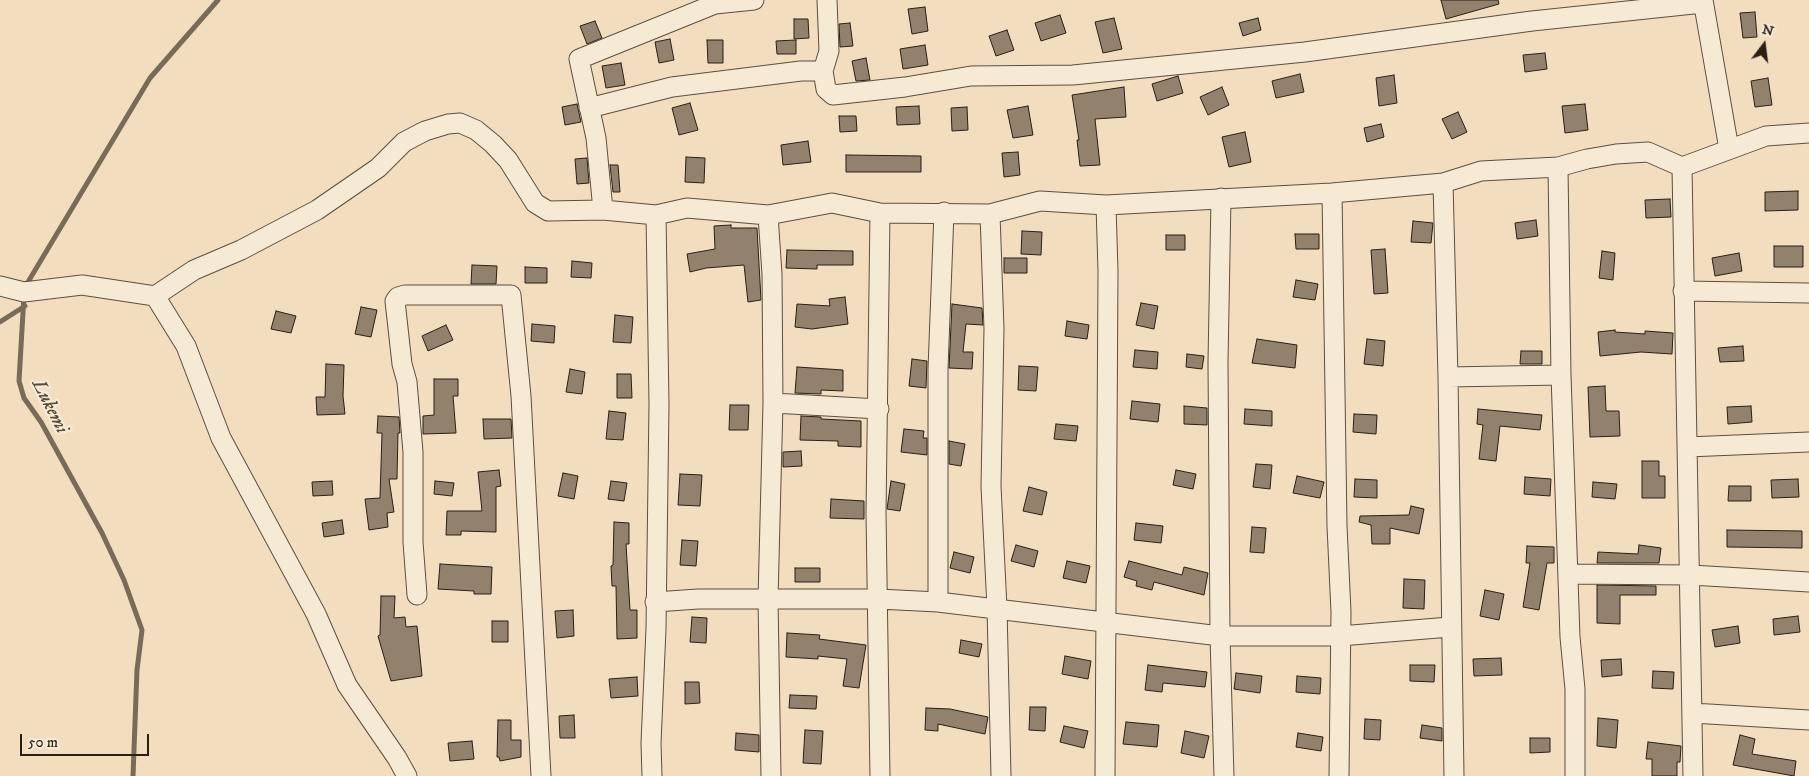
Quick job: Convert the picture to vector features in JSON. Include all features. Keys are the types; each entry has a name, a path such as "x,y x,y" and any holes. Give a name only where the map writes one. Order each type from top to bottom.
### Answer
{"street":[{"path":"603,210 596,138 588,108 579,59 715,4 754,0"},
{"path":"830,0 829,51 823,71 826,89 833,95 905,87 970,76 1072,75 1305,52 1532,21 1703,2 1729,149"},
{"path":"588,108 672,87 800,71 823,71"},
{"path":"8,287 24,292 82,285 154,296 194,270 241,250 317,210 378,168 404,142 425,131 448,124 460,123 476,130 493,144 508,160 535,203 548,211 603,210 656,215 687,208 768,215 832,203 880,213 944,212 990,214 1040,201 1106,206 1332,193 1443,183 1481,170 1558,167 1587,159 1648,152 1682,167 1766,136 1809,133"},
{"path":"1558,167 1561,375 1574,689 1575,776"},
{"path":"1682,167 1683,291 1691,575 1693,776"},
{"path":"1443,183 1452,581 1450,627 1454,776"},
{"path":"1332,193 1340,636 1339,776"},
{"path":"1221,198 1218,362 1220,636 1224,776"},
{"path":"1105,776 1107,622 1105,428 1108,271 1106,206"},
{"path":"938,602 938,369 944,212"},
{"path":"880,213 879,409 876,513 880,776"},
{"path":"990,214 994,329 991,486 997,608 1000,776"},
{"path":"652,776 651,743 659,404 656,215"},
{"path":"768,215 772,274 774,403 768,599 771,776"},
{"path":"1683,291 1809,292"},
{"path":"417,595 413,542 413,452 395,301 398,297 405,295 511,295 522,406 541,776"},
{"path":"154,296 186,346 221,438 316,614 347,686 397,758 407,776"},
{"path":"1448,377 1561,375"},
{"path":"774,403 879,409"},
{"path":"1687,446 1809,442"},
{"path":"1568,574 1691,575 1809,582"},
{"path":"655,602 698,599 878,599 938,602 1220,636 1340,636 1450,627"},
{"path":"1692,713 1809,720"}],"building":[{"path":"1441,0 1498,0 1499,4 1446,19"},
{"path":"925,7 928,31 912,34 908,9"},
{"path":"1755,12 1757,37 1743,38 1740,13"},
{"path":"1060,15 1066,33 1041,41 1035,23"},
{"path":"1114,18 1122,49 1103,53 1095,22"},
{"path":"1258,18 1261,30 1243,36 1239,23"},
{"path":"794,19 808,19 809,38 794,39"},
{"path":"595,21 602,38 587,44 580,26"},
{"path":"850,23 853,46 840,47 839,24"},
{"path":"1007,30 1014,50 996,56 989,36"},
{"path":"670,39 674,60 659,63 655,42"},
{"path":"707,40 723,40 723,63 708,63"},
{"path":"796,40 796,54 777,54 776,41"},
{"path":"925,45 928,65 903,69 900,49"},
{"path":"1545,53 1547,69 1525,72 1523,55"},
{"path":"866,58 870,80 856,81 852,61"},
{"path":"621,63 625,85 606,88 602,66"},
{"path":"1300,74 1304,92 1276,98 1272,81"},
{"path":"1394,75 1397,103 1379,106 1376,78"},
{"path":"1178,76 1183,93 1157,101 1152,84"},
{"path":"1768,78 1772,105 1755,107 1751,81"},
{"path":"1124,87 1126,117 1095,119 1100,165 1080,166 1077,140 1079,140 1072,95"},
{"path":"1222,87 1229,105 1208,115 1200,97"},
{"path":"690,103 698,130 679,135 672,108"},
{"path":"577,104 581,122 565,125 562,107"},
{"path":"1585,104 1588,130 1565,133 1562,106"},
{"path":"919,106 920,124 897,125 896,107"},
{"path":"1028,106 1033,135 1013,138 1007,110"},
{"path":"967,107 968,130 952,131 951,108"},
{"path":"1458,112 1467,132 1452,139 1442,119"},
{"path":"839,116 856,116 857,131 840,132"},
{"path":"1381,124 1384,137 1367,142 1364,128"},
{"path":"1245,132 1251,162 1229,167 1222,137"},
{"path":"808,141 811,162 783,165 781,145"},
{"path":"1018,152 1020,175 1004,177 1002,153"},
{"path":"846,155 921,156 921,172 846,172"},
{"path":"686,157 705,158 704,183 685,182"},
{"path":"587,158 589,183 577,184 575,159"},
{"path":"610,165 618,165 620,192 613,192"},
{"path":"1798,191 1798,210 1765,211 1765,192"},
{"path":"1670,199 1671,217 1646,218 1645,200"},
{"path":"1536,220 1538,236 1517,239 1515,223"},
{"path":"1413,221 1433,223 1431,243 1411,242"},
{"path":"731,225 731,228 757,228 761,300 748,302 744,265 706,268 690,272 687,254 715,249 714,226"},
{"path":"1022,231 1042,232 1041,255 1021,254"},
{"path":"1295,234 1319,234 1319,249 1296,249"},
{"path":"1166,235 1185,235 1185,250 1166,250"},
{"path":"1774,246 1803,246 1803,267 1774,267"},
{"path":"1385,249 1388,293 1374,294 1371,250"},
{"path":"787,250 853,251 853,265 817,265 817,269 786,268"},
{"path":"1602,251 1615,253 1613,280 1599,278"},
{"path":"1739,253 1742,271 1715,276 1712,258"},
{"path":"1004,258 1027,258 1027,273 1004,273"},
{"path":"572,261 592,263 591,278 571,277"},
{"path":"472,265 497,266 496,284 471,284"},
{"path":"525,267 547,268 547,283 525,283"},
{"path":"1296,280 1318,284 1315,300 1293,297"},
{"path":"845,297 848,324 812,329 795,327 797,304 830,306 829,299"},
{"path":"1141,303 1158,306 1154,329 1136,325"},
{"path":"952,304 982,308 983,325 966,324 963,352 973,352 972,369 949,368"},
{"path":"361,307 377,310 371,337 355,334"},
{"path":"276,311 296,316 291,333 271,329"},
{"path":"615,315 633,317 631,343 613,342"},
{"path":"1067,321 1089,325 1087,339 1065,336"},
{"path":"532,324 555,326 554,343 531,341"},
{"path":"446,325 453,340 428,351 422,336"},
{"path":"1615,330 1615,332 1645,334 1645,331 1673,333 1672,354 1641,352 1600,356 1598,332"},
{"path":"1257,339 1297,345 1295,368 1252,363"},
{"path":"1367,339 1385,341 1383,366 1364,364"},
{"path":"1743,346 1744,361 1720,362 1718,348"},
{"path":"1135,350 1158,352 1157,369 1133,367"},
{"path":"1521,351 1542,351 1542,364 1520,364"},
{"path":"1187,354 1204,356 1202,369 1186,367"},
{"path":"912,359 927,361 926,388 909,386"},
{"path":"326,364 344,365 343,396 345,414 317,415 316,397 325,397"},
{"path":"1019,366 1038,367 1036,391 1018,390"},
{"path":"797,367 843,370 843,391 821,390 821,394 795,393"},
{"path":"570,369 585,372 582,394 566,392"},
{"path":"617,374 631,374 632,398 617,398"},
{"path":"434,379 458,379 458,396 453,396 456,433 423,434 423,416 434,415"},
{"path":"1605,386 1606,411 1619,411 1620,436 1590,437 1588,387"},
{"path":"1132,401 1160,404 1158,422 1130,419"},
{"path":"730,405 749,405 748,430 729,430"},
{"path":"1184,406 1207,408 1207,425 1184,424"},
{"path":"1751,406 1752,422 1728,424 1727,407"},
{"path":"1245,409 1272,411 1272,426 1244,424"},
{"path":"1478,409 1542,415 1540,430 1500,426 1496,461 1479,459 1483,425 1477,424"},
{"path":"609,411 626,413 623,440 606,439"},
{"path":"1354,414 1377,415 1376,434 1353,432"},
{"path":"378,416 399,417 400,433 398,433 397,479 389,479 394,512 387,513 388,527 369,530 365,499 380,498 382,433 377,433"},
{"path":"801,416 861,421 861,447 838,446 838,441 800,440"},
{"path":"483,419 511,419 512,438 484,439"},
{"path":"1056,424 1078,426 1076,441 1054,439"},
{"path":"904,429 924,431 923,438 927,438 927,455 901,452"},
{"path":"949,441 965,444 961,466 949,464"},
{"path":"801,451 802,466 783,467 783,452"},
{"path":"1642,461 1659,461 1659,476 1665,476 1665,498 1642,498"},
{"path":"1256,464 1272,465 1270,489 1253,487"},
{"path":"499,470 501,486 496,487 496,532 461,531 461,535 446,535 447,511 482,511 478,472"},
{"path":"1176,470 1196,474 1193,489 1173,485"},
{"path":"563,473 578,476 574,499 558,496"},
{"path":"680,474 702,475 700,506 678,505"},
{"path":"1297,476 1324,482 1320,498 1293,493"},
{"path":"1525,477 1551,479 1550,496 1524,494"},
{"path":"1355,479 1377,480 1377,498 1354,497"},
{"path":"1798,479 1799,497 1772,498 1771,480"},
{"path":"332,481 333,495 313,496 312,482"},
{"path":"435,481 454,483 452,496 434,494"},
{"path":"611,481 627,483 624,501 608,499"},
{"path":"891,481 905,484 900,511 887,509"},
{"path":"1593,482 1617,484 1615,499 1592,497"},
{"path":"1729,486 1751,486 1751,501 1728,501"},
{"path":"1029,487 1047,492 1042,515 1023,511"},
{"path":"831,499 864,501 864,519 830,518"},
{"path":"1411,506 1424,509 1419,534 1390,528 1390,544 1372,544 1371,525 1359,522 1360,516 1409,515"},
{"path":"342,520 344,534 324,537 322,523"},
{"path":"614,522 629,523 629,544 626,544 630,610 637,610 637,638 617,639 616,586 612,586 611,566 613,565"},
{"path":"1136,523 1163,526 1161,543 1134,540"},
{"path":"1252,527 1266,528 1264,553 1250,552"},
{"path":"1727,530 1802,531 1802,548 1727,547"},
{"path":"682,540 698,541 696,566 680,565"},
{"path":"1016,545 1038,551 1034,567 1011,561"},
{"path":"1639,545 1661,548 1659,563 1597,563 1598,552 1638,554"},
{"path":"1527,546 1554,547 1554,563 1547,563 1539,610 1523,607 1530,563 1526,563"},
{"path":"954,552 974,557 970,573 950,568"},
{"path":"1067,561 1090,566 1086,583 1063,578"},
{"path":"1129,561 1182,575 1184,567 1208,573 1204,595 1154,582 1152,590 1136,586 1137,581 1124,577"},
{"path":"440,564 492,567 491,594 474,594 474,591 438,589"},
{"path":"795,568 820,568 820,582 795,582"},
{"path":"1404,579 1425,580 1424,609 1403,608"},
{"path":"1597,585 1656,586 1656,595 1620,595 1620,624 1597,623"},
{"path":"1485,590 1504,594 1499,620 1480,616"},
{"path":"381,596 395,596 394,618 405,617 406,627 417,626 422,676 391,681 378,636 380,635"},
{"path":"573,610 574,636 557,638 555,611"},
{"path":"1798,616 1800,632 1774,635 1773,619"},
{"path":"692,617 707,618 706,643 690,642"},
{"path":"492,621 508,621 508,642 492,642"},
{"path":"1738,626 1740,643 1715,647 1712,630"},
{"path":"787,633 820,635 819,639 866,645 859,688 843,686 847,659 818,656 818,659 786,657"},
{"path":"961,640 982,644 979,657 959,653"},
{"path":"1065,656 1091,661 1088,679 1062,674"},
{"path":"1501,658 1502,675 1474,676 1473,659"},
{"path":"1621,659 1622,675 1602,677 1601,660"},
{"path":"1148,665 1207,672 1205,687 1163,683 1162,692 1145,690"},
{"path":"1410,665 1435,665 1434,682 1410,681"},
{"path":"1653,671 1674,672 1673,689 1652,688"},
{"path":"1236,673 1262,676 1260,693 1234,689"},
{"path":"1297,676 1321,678 1320,694 1296,692"},
{"path":"637,677 638,696 611,698 609,679"},
{"path":"685,682 699,682 700,703 685,704"},
{"path":"790,695 817,696 816,709 789,708"},
{"path":"1030,707 1046,707 1045,731 1029,730"},
{"path":"926,708 950,709 988,717 985,734 938,724 938,731 925,730"},
{"path":"574,715 575,738 560,738 559,716"},
{"path":"1598,718 1618,720 1616,748 1597,746"},
{"path":"1365,719 1381,720 1380,740 1364,739"},
{"path":"498,720 511,720 511,740 521,740 521,757 500,761 499,757 497,757"},
{"path":"1126,722 1159,725 1157,747 1123,744"},
{"path":"1422,725 1442,728 1442,741 1420,738"},
{"path":"1064,726 1088,731 1084,748 1060,742"},
{"path":"805,730 823,731 821,764 803,763"},
{"path":"1185,731 1209,736 1204,758 1181,753"},
{"path":"736,733 759,735 759,752 735,750"},
{"path":"1298,733 1323,737 1321,751 1296,747"},
{"path":"1740,735 1755,739 1752,754 1796,761 1794,776 1733,765"},
{"path":"1530,738 1550,738 1550,752 1530,753"},
{"path":"472,741 474,759 450,761 448,743"},
{"path":"1648,742 1681,746 1680,762 1677,762 1677,776 1652,776 1652,759 1646,759"}],"waterway":[{"name":"Lukemi","path":"25,287 150,78 218,0"},
{"name":"Lukemi","path":"24,295 19,381 24,398 41,422 102,533 124,580 142,630 137,670 133,776"},
{"path":"0,322 25,306"}]}
